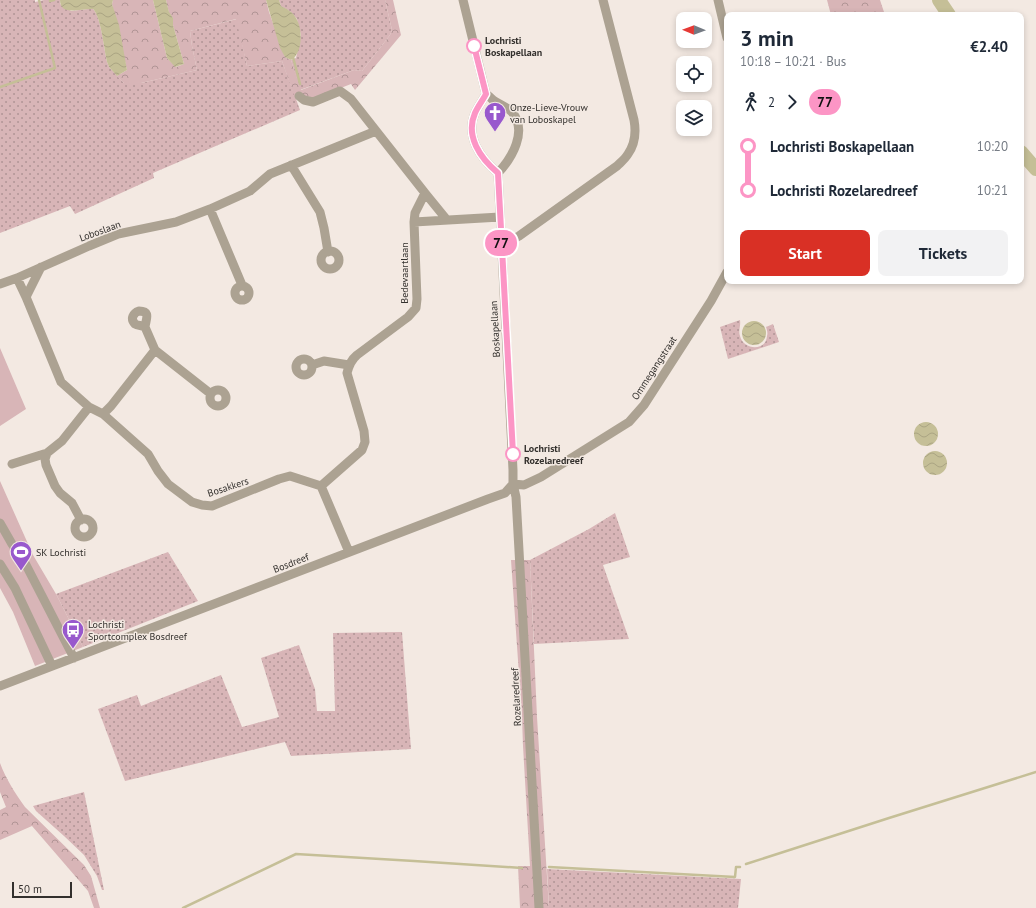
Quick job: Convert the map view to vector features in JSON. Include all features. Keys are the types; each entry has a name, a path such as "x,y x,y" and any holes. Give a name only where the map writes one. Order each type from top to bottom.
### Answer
{"street":[{"path":"463,0 486,94 511,111 518,122 519,129 517,143 509,159 498,173 483,158 476,148 472,137 475,113 486,94"},
{"path":"502,245 519,236 617,166 632,147 635,137 634,120 603,0"},
{"path":"718,0 724,25"},
{"path":"299,96 304,100 313,102 340,91 351,99 447,220"},
{"name":"Loboslaan","path":"0,284 118,234 176,222 210,209 250,191 270,174 376,131"},
{"path":"291,165 320,212 328,252"},
{"name":"Boskapellaan","path":"498,173 513,484"},
{"path":"425,193 415,213 414,222 500,217"},
{"path":"210,209 242,285"},
{"name":"Bedevaartlaan","path":"349,365 357,355 408,317 416,308 414,222"},
{"path":"26,297 41,267"},
{"name":"Ommegangstraat","path":"513,484 524,485 540,477 629,422 644,405 711,301 724,277"},
{"name":"Bosakkers","path":"17,278 61,382 89,407 103,414 148,454 168,484 192,502 212,506 290,476 321,486"},
{"path":"145,327 155,350 211,394"},
{"path":"103,414 155,350"},
{"path":"312,365 324,361 349,365 347,373 364,431 365,442 362,450 321,486 350,552"},
{"path":"12,464 47,454 62,441 89,407"},
{"path":"47,454 45,459 46,465 55,486 60,493 72,503 81,520"},
{"name":"Bosdreef","path":"0,686 505,493 513,484"},
{"name":"Rozelaredreef","path":"513,484 516,497 539,908"},
{"path":"0,523 25,563 74,658"},
{"path":"0,564 15,588 52,666"}],"green space":[{"path":"0,0 35,0 35,2 44,0 60,0 60,4 71,11 93,9 96,13 100,26 109,67 124,83 141,83 197,70 190,31 237,19 247,66 282,61 300,110 153,173 154,178 75,214 70,206 0,233"},
{"path":"113,0 153,0 167,58 176,67 184,64 173,25 173,18 169,13 166,0 266,0 285,57 291,60 301,90 354,70 362,71 390,35 392,30 385,0 393,0 401,35 355,90 351,84 313,99 295,98 282,61 247,66 236,19 190,31 197,70 141,83 124,83 117,76 127,70 112,4"},
{"path":"279,0 385,0 392,30 390,35 362,71 354,70 300,90 291,60 296,58 301,35 297,19 291,12 281,6"},
{"path":"827,0 880,0 884,12 830,12"},
{"path":"740,320 739,334 745,344 754,347 763,345 766,341 767,335 766,327 773,324 779,342 728,359 720,327"},
{"path":"0,348 26,409 0,426"},
{"name":"SK Lochristi","path":"0,481 33,555 56,594 83,647 35,666 13,612 0,588"},
{"path":"615,513 630,557 603,565 629,639 534,644 530,560 589,529"},
{"path":"168,552 198,601 83,647 56,594"},
{"path":"511,560 530,560 537,717 549,908 520,908 518,866 530,866"},
{"path":"402,632 411,749 291,756 285,742 125,781 98,709 137,695 141,706 221,675 242,727 279,717 261,658 299,645 315,689 317,711 335,711 333,633"},
{"path":"0,763 11,786 25,807 84,865 91,876 100,908 94,908 88,891 32,826 0,840 0,810 6,807 0,792"},
{"path":"84,792 104,890 102,890 97,876 84,855 36,811 33,806"},
{"path":"547,869 741,879 738,908 549,908"}],"water":[{"path":"60,0 113,0 112,4 119,25 127,70 117,76 109,67 100,26 96,13 93,9 68,10 61,5"},
{"path":"153,0 166,0 169,12 173,18 173,25 184,64 175,67 167,58"},
{"path":"266,0 279,0 281,6 292,12 298,23 301,34 300,47 295,57 291,60 285,57 280,48"},
{"path":"754,321 759,322 765,328 765,338 759,344 754,345 749,344 743,338 742,333 743,328 749,322"},
{"path":"926,422 935,425 938,434 935,443 926,446 917,443 914,434 917,425"},
{"path":"935,451 944,454 947,463 944,472 935,475 926,472 923,463 926,454"}],"waterway":[{"path":"0,87 55,68 39,0"},
{"path":"50,1 54,0"},
{"path":"939,0 947,12"},
{"path":"293,57 300,84"},
{"path":"1024,155 1036,169"},
{"path":"746,864 1036,772"},
{"path":"183,908 296,854 522,868"},
{"path":"549,867 735,877 736,867 740,867"}],"bus line":[{"name":"77","path":"474,46 486,94 475,113 472,137 476,148 483,158 492,169 498,173 513,454"}],"place":[{"name":"Lochristi Boskapellaan","path":"474,46"},
{"name":"Onze-Lieve-Vrouw van Loboskapel","path":"495,132"},
{"name":"Lochristi Rozelaredreef","path":"513,454"},
{"name":"SK Lochristi","path":"21,572"},
{"name":"Lochristi Sportcomplex Bosdreef","path":"73,650"}]}
